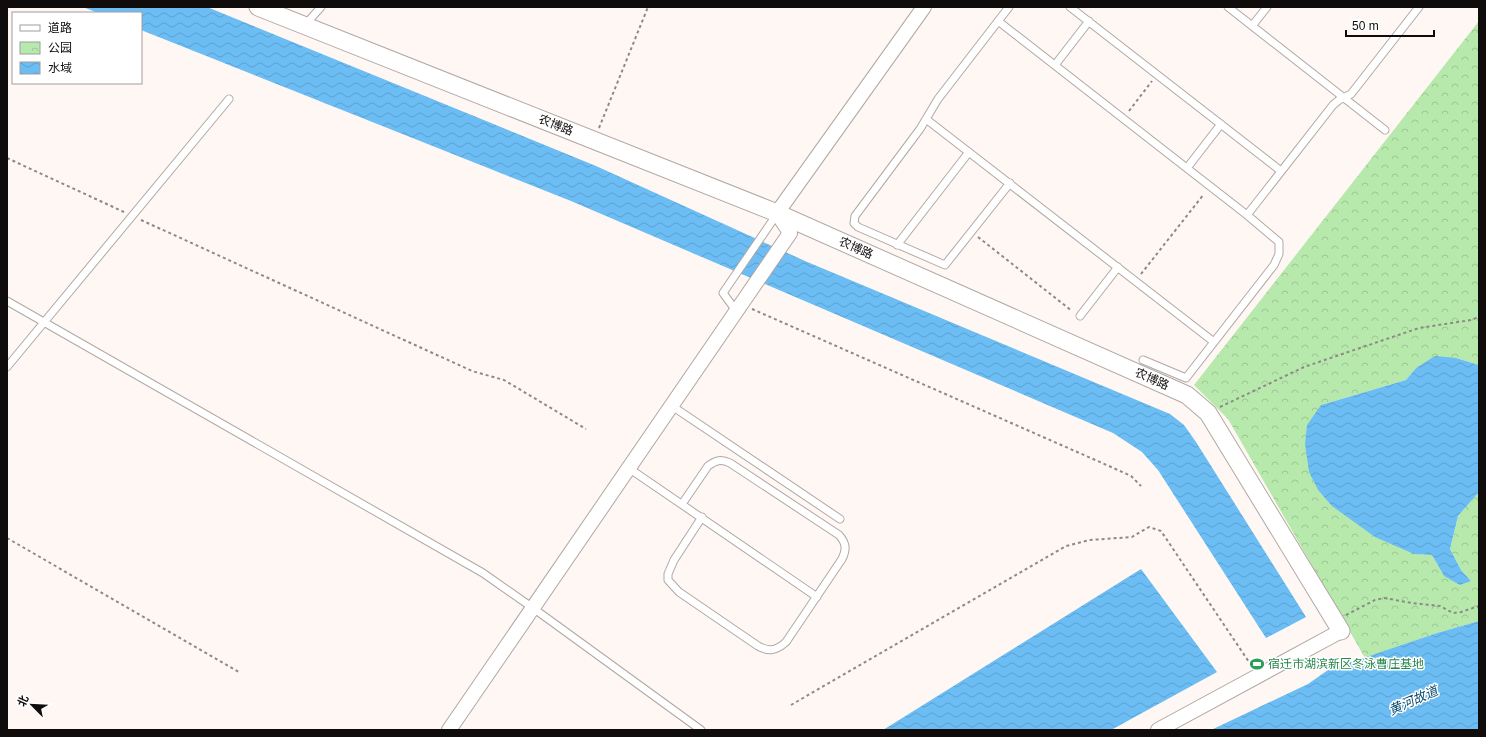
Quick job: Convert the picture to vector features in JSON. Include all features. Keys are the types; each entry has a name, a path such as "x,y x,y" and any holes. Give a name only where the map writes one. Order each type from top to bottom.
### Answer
{"street":[{"name":"农博路","path":"258,7 594,140 773,219 1187,395 1208,413 1338,626"},
{"path":"449,730 740,308 790,233 773,219 924,7"},
{"path":"1158,730 1259,675 1338,626"}],"lane":[{"path":"305,26 321,7"},
{"path":"1009,7 938,99 920,129 855,216 854,223 858,227 945,265 1010,183"},
{"path":"1070,7 1281,171"},
{"path":"1228,7 1385,130"},
{"path":"1252,26 1267,7"},
{"path":"1247,215 1333,105 1351,94 1419,7"},
{"path":"998,21 1275,237 1279,242 1279,254 1274,265 1186,378 1143,360"},
{"path":"1055,65 1088,21"},
{"path":"7,367 229,99"},
{"path":"926,119 1214,342"},
{"path":"1187,168 1221,124"},
{"path":"897,245 969,152"},
{"path":"740,308 723,293 773,219"},
{"path":"1080,316 1118,267"},
{"path":"7,301 483,573 534,608 701,730"},
{"path":"672,406 840,519"},
{"path":"682,504 708,466 714,461 725,460 839,535 843,540 846,547 842,559 786,642 780,648 766,650 758,646 679,592 668,580 668,574 674,560 702,518"},
{"path":"630,468 817,597"}],"path":[{"path":"594,140 648,7"},
{"path":"1123,118 1157,74"},
{"path":"7,158 472,371 504,380 586,429"},
{"path":"1136,281 1210,186"},
{"path":"972,232 1080,316"},
{"path":"740,308 1109,466 1131,476 1141,486"},
{"path":"1208,413 1304,367 1419,328 1471,320 1479,317"},
{"path":"790,705 1066,546 1090,540 1132,537 1150,527 1161,531 1259,675"},
{"path":"7,538 239,672"},
{"path":"1338,626 1375,600 1384,598 1440,606 1453,613 1466,611 1479,606"}],"green space":[{"path":"1479,21 1479,365 1456,358 1416,368 1406,380 1321,405 1414,554 1432,555 1444,576 1471,581 1461,570 1450,549 1458,516 1479,492 1479,621 1437,633 1365,658 1228,419 1194,385"}],"water":[{"path":"83,7 207,7 596,166 805,261 1170,414 1184,425 1196,442 1306,617 1266,638 1158,470 1142,452 1113,433 571,201 142,30 142,12 96,12"},
{"path":"1435,356 1456,358 1479,365 1479,492 1458,516 1450,549 1461,570 1471,581 1460,585 1444,576 1432,555 1414,554 1375,537 1332,506 1318,490 1309,472 1305,444 1307,425 1321,405 1406,380 1416,368"},
{"path":"1141,569 1217,672 1111,730 883,730"},
{"name":"黄河故道","path":"1479,621 1479,730 1211,730 1308,684 1328,670 1437,633"}],"place":[{"name":"宿迁市湖滨新区冬泳曹庄基地","path":"1257,664"}]}
